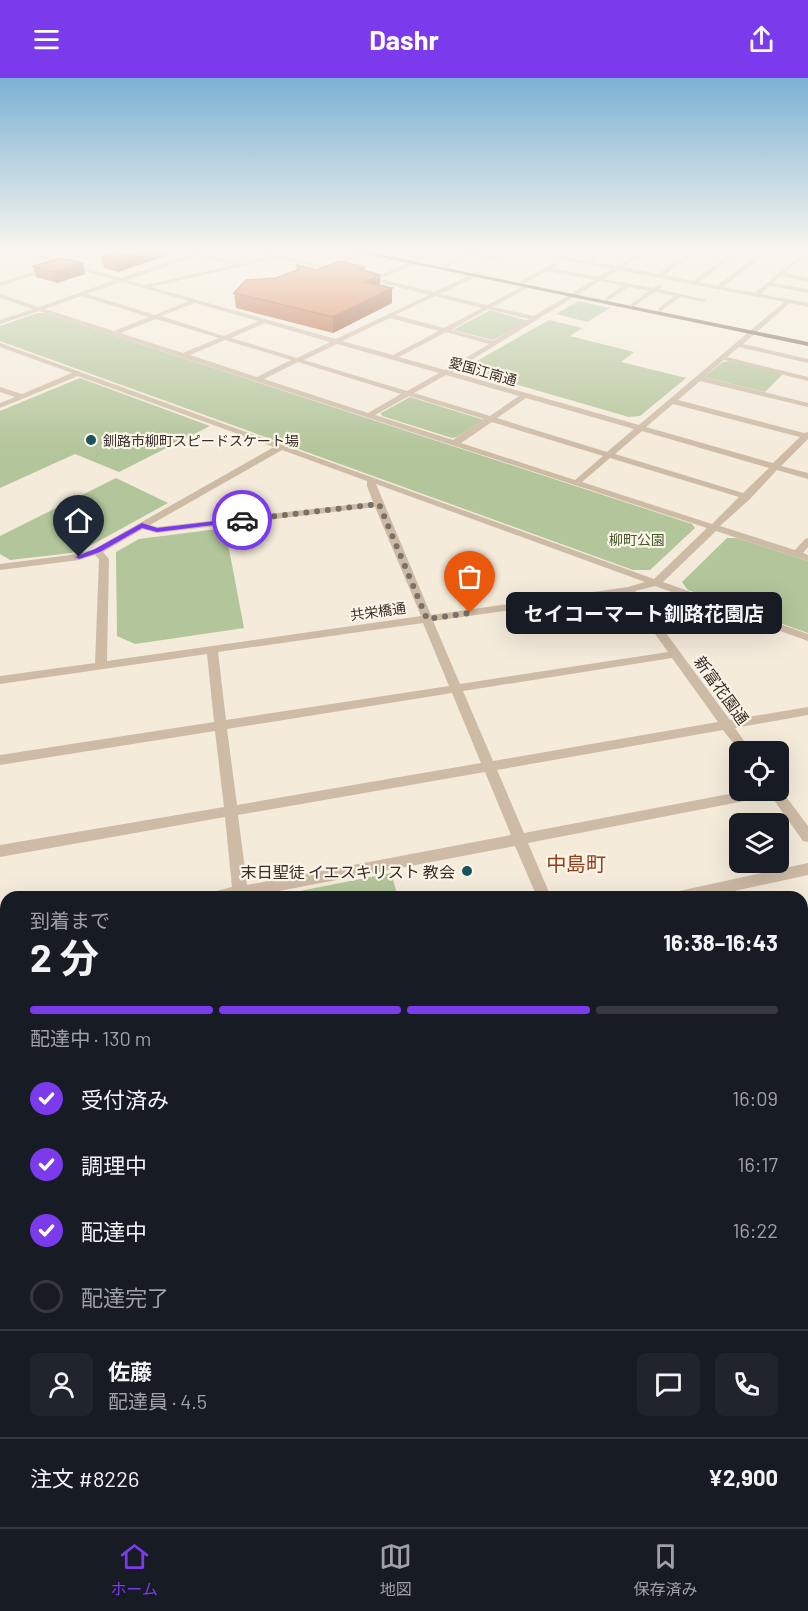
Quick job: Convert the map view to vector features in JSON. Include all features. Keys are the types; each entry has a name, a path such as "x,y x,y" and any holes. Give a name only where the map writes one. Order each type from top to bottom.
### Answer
{"main road":[{"path":"683,317 808,342"},
{"path":"690,317 754,331"}],"street":[{"path":"0,322 15,317"},
{"path":"66,317 808,558"},
{"path":"114,333 155,317 747,496"},
{"name":"愛国江南通","path":"250,317 808,476"},
{"path":"258,379 389,317"},
{"path":"393,317 494,343"},
{"path":"269,383 403,317"},
{"path":"393,358 471,317"},
{"path":"527,317 536,319"},
{"path":"369,415 540,317"},
{"path":"576,483 771,317"},
{"path":"184,355 265,321"},
{"path":"0,345 808,638"},
{"path":"738,345 808,361"},
{"path":"722,358 808,379"},
{"path":"0,406 79,373"},
{"path":"698,378 808,405"},
{"path":"0,389 22,397"},
{"path":"455,443 526,395"},
{"path":"672,401 807,435"},
{"name":"共栄橋通","path":"0,680 629,590 654,583 665,576 715,528 807,435"},
{"path":"0,567 79,557 97,551 281,447"},
{"path":"372,480 371,486 542,891"},
{"path":"142,525 157,530 379,504"},
{"path":"797,554 808,541"},
{"path":"97,551 104,559 101,666"},
{"name":"新富花園通","path":"629,590 738,741"},
{"path":"212,651 241,891"},
{"path":"0,760 675,654"},
{"path":"0,851 808,711"},
{"path":"256,891 729,800"},
{"path":"781,801 808,837"},
{"path":"707,891 808,869"}],"green space":[{"name":"柳町公園","path":"27,317 56,317 692,524 695,528 650,570 633,570 0,341 0,326"},
{"path":"478,317 513,317 528,321 493,340 453,330"},
{"path":"566,317 596,317 587,322"},
{"path":"549,320 582,328 570,336 634,352 621,362 686,378 640,416 629,417 463,369"},
{"path":"730,361 783,374 765,392 704,377 723,362"},
{"name":"釧路市柳町スピードスケート場","path":"80,378 210,426 119,472 75,454 0,488 0,411"},
{"path":"410,397 484,420 452,438 382,416 381,413"},
{"path":"116,478 168,503 88,547 71,553 10,560 0,554 0,536"},
{"path":"225,528 244,628 135,644 117,636 116,552 139,539"},
{"name":"柳町公園","path":"727,538 737,538 808,561 808,633 688,590 682,582"},
{"path":"391,873 396,891 300,891"}],"way so far":[{"path":"242,520 379,504 427,619 470,613"}],"place":[{"name":"釧路市柳町スピードスケート場","path":"91,440"},
{"name":"セイコーマート釧路花園店","path":"470,613"},
{"name":"末日聖徒 イエスキリスト 教会","path":"467,871"}],"district":[{"name":"中島町","path":"576,863"}],"route":[{"path":"79,557 97,551 142,525 157,530 242,520"}]}
